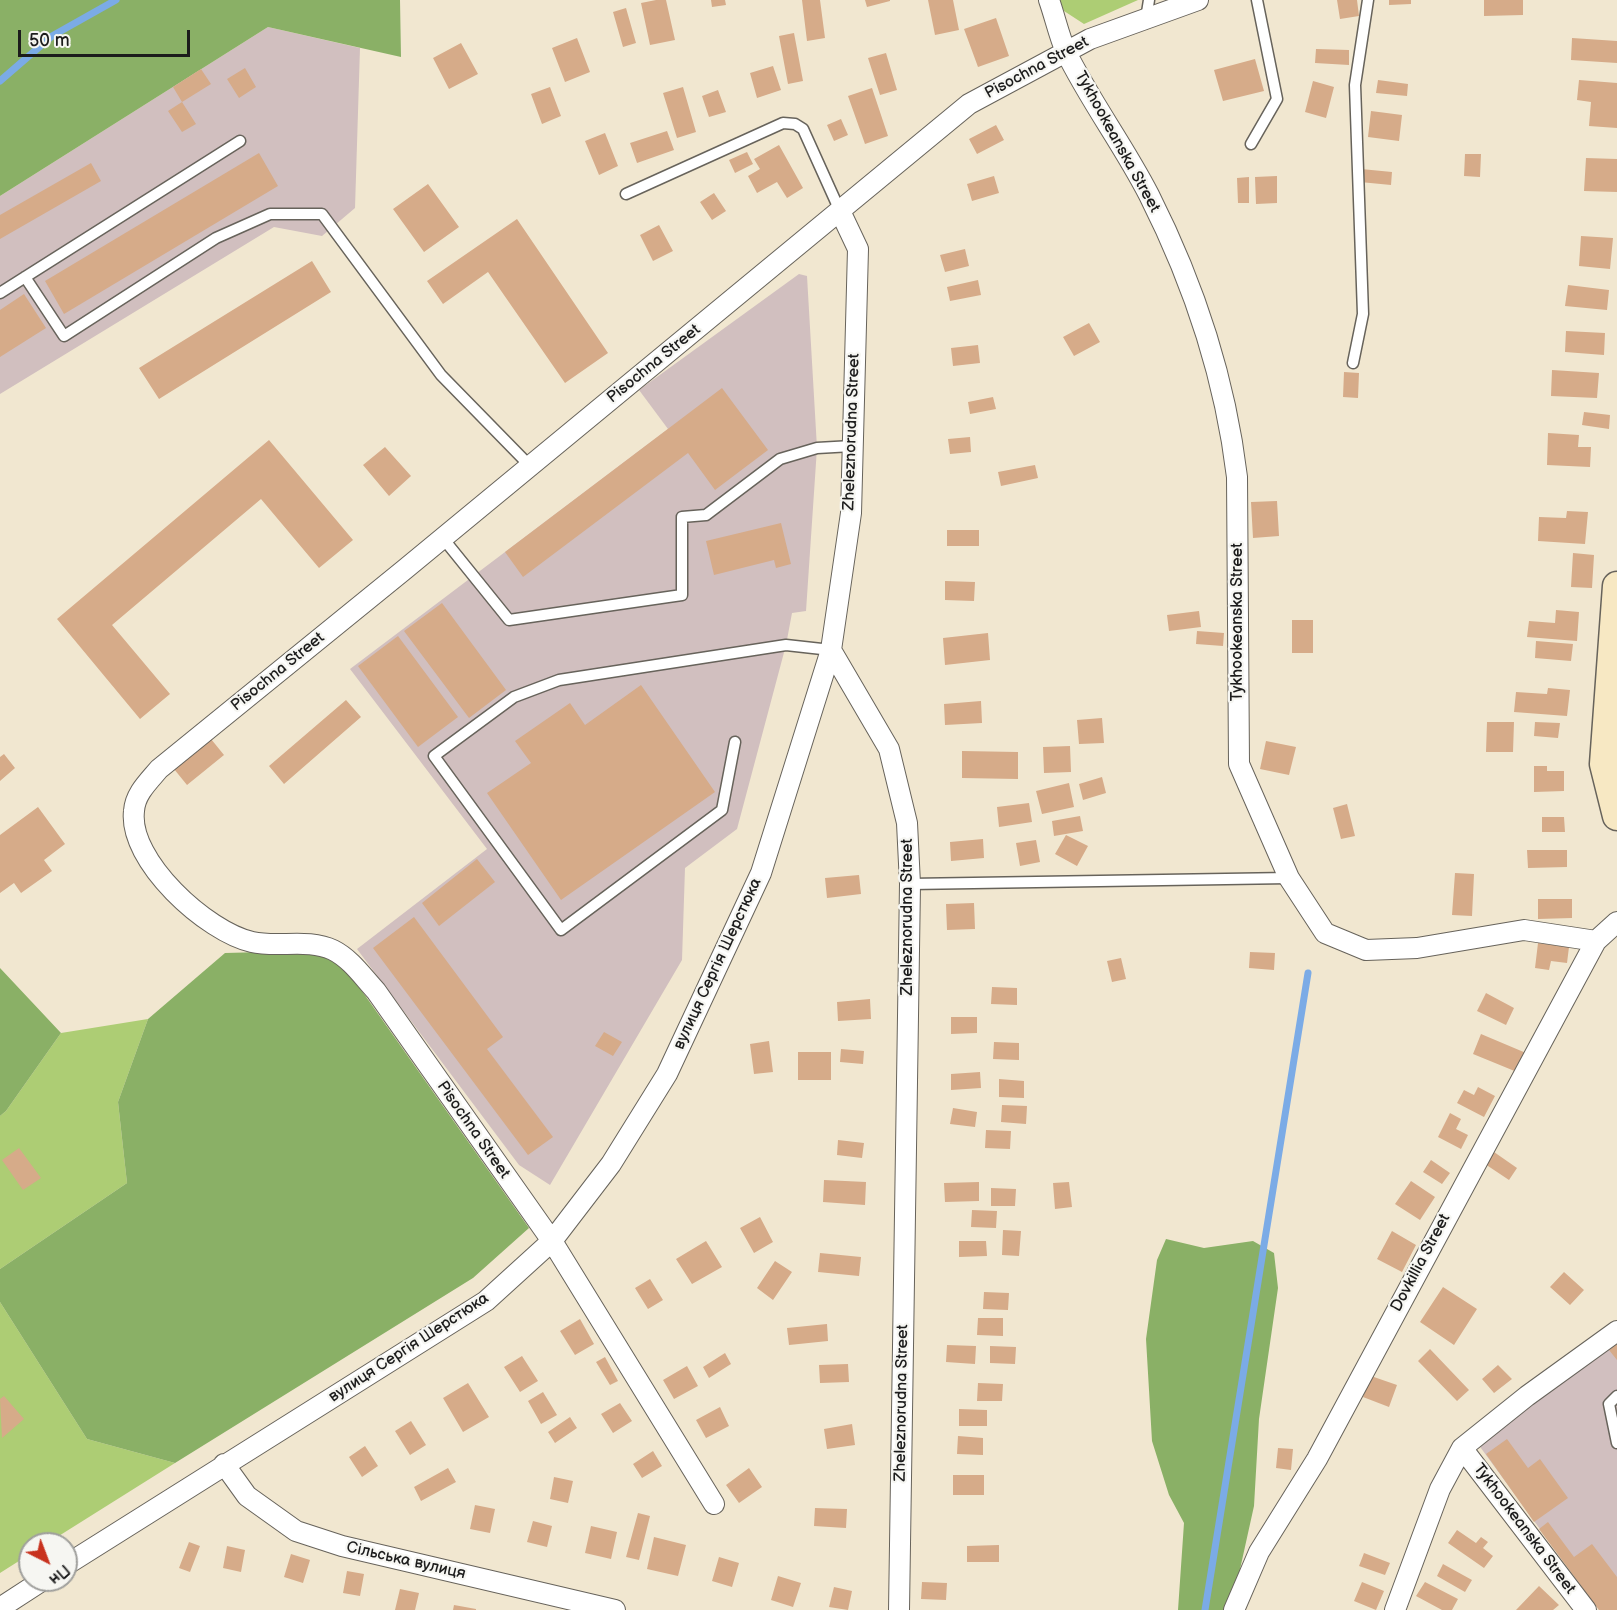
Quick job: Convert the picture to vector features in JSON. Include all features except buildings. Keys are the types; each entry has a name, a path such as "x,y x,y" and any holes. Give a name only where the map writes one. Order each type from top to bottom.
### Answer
{"street":[{"name":"Tykhookeanska Street","path":"1049,0 1066,51 1148,193 1188,277 1210,344 1232,435 1237,477 1239,764 1289,878 1325,933 1366,950 1417,948 1524,930 1596,941"},
{"name":"Pisochna Street","path":"714,1504 552,1241 376,991 352,964 333,950 308,944 274,945 251,942 223,932 177,896 139,845 134,829 134,810 139,793 159,769 969,104 1066,51 1148,10 1198,0"},
{"name":"Zheleznorudna Street","path":"840,211 858,249 851,513 831,650 889,748 907,823 910,884 899,1610"},
{"path":"1617,586 1604,764 1617,816"},
{"name":"вулиця Сергія Шерстюка","path":"78,1557 486,1301 552,1241 611,1164 667,1074 761,873 831,650"},
{"name":"Dovkillia Street","path":"1234,1610 1259,1552 1317,1459 1596,941 1617,922"},
{"name":"Tykhookeanska Street","path":"1395,1610 1440,1489 1462,1448 1527,1396 1617,1331"},
{"name":"Tykhookeanska Street","path":"1462,1448 1586,1610"},
{"name":"Сільська вулиця","path":"224,1464 247,1496 296,1531 342,1546 615,1610"},
{"path":"0,1608 25,1592"}],"lane":[{"path":"1251,144 1277,99 1257,0"},
{"path":"1353,363 1363,314 1355,85 1368,0"},
{"path":"626,194 783,123 795,124 803,129 840,211"},
{"path":"0,293 240,141"},
{"path":"25,277 64,336 216,238 270,214 322,214 441,375 530,466"},
{"path":"442,537 509,620 682,595 682,517 706,515 780,459 817,448 852,446"},
{"path":"735,742 722,810 561,930 434,756 514,697 559,680 786,645 831,650"},
{"path":"910,884 1289,878"},
{"path":"1617,1395 1609,1404 1617,1443"}],"shaded area":[{"path":"268,27 360,48 355,208 322,236 274,227 0,394 0,196"},
{"path":"799,274 807,276 817,448 806,611 792,613 786,645 737,829 685,868 682,960 550,1185 519,1165 357,949 487,849 350,669 668,429 639,390"},
{"path":"1617,1343 1617,1610 1599,1610 1478,1444"}],"green space":[{"path":"0,0 400,0 401,57 268,27 0,196"},
{"path":"1059,0 1138,0 1084,24 1064,11"},
{"path":"302,951 329,958 350,974 529,1228 473,1278 175,1463 87,1439 0,1302 0,1269 127,1183 118,1102 148,1019 225,953"},
{"path":"0,968 61,1033 6,1111 0,1116"},
{"path":"148,1019 118,1102 127,1183 0,1269 0,1116 6,1111 61,1033"},
{"path":"1166,1239 1204,1248 1253,1241 1274,1253 1278,1288 1259,1419 1254,1506 1231,1610 1178,1610 1184,1523 1169,1495 1152,1441 1146,1339 1157,1260"},
{"path":"0,1302 87,1439 175,1463 65,1532 18,1532 18,1562 0,1573"}],"waterway":[{"path":"0,81 52,36 116,0"},
{"path":"1205,1610 1308,973"}]}
